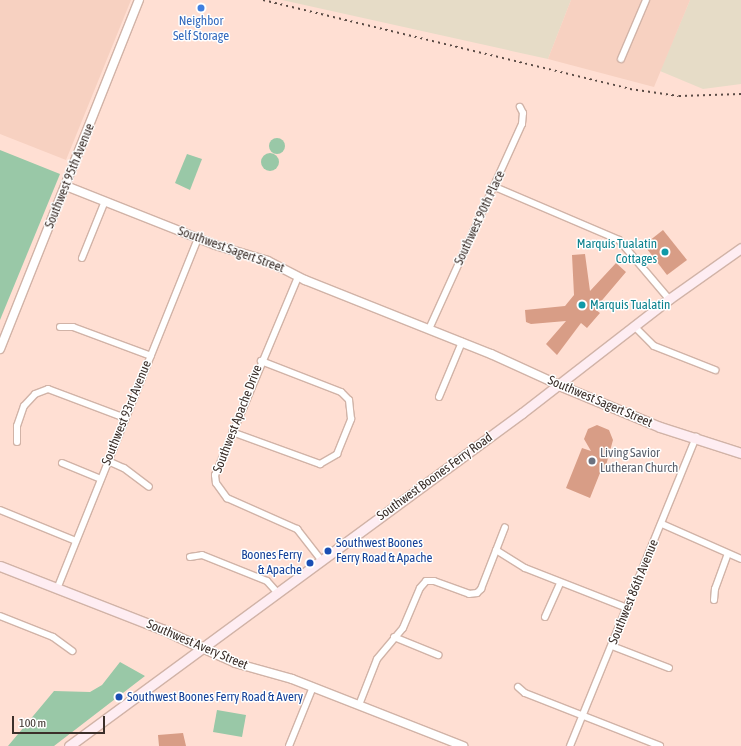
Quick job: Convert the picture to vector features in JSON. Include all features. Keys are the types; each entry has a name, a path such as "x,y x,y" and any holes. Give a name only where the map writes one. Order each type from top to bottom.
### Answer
{"main road":[{"name":"Southwest Boones Ferry Road","path":"69,746 559,385 634,326 741,248"},
{"name":"Southwest Sagert Street","path":"559,385 660,427 696,437 741,453"},
{"name":"Southwest Avery Street","path":"0,566 162,629 202,648"}],"street":[{"path":"622,59 646,0"},
{"name":"Southwest 95th Avenue","path":"0,349 140,1"},
{"name":"Southwest 90th Place","path":"429,329 495,187 522,124 520,107"},
{"name":"Southwest Sagert Street","path":"66,186 198,238 261,258 298,277 462,342 559,385"},
{"path":"495,187 619,240 669,300"},
{"path":"82,258 105,201"},
{"name":"Southwest 93rd Avenue","path":"57,589 198,238"},
{"name":"Southwest Apache Drive","path":"298,277 261,361 215,475 220,490 235,503 298,530 321,560"},
{"path":"60,327 73,326 151,356"},
{"path":"634,326 654,346 715,370"},
{"path":"439,397 462,342"},
{"path":"232,432 320,464 337,454 351,419 349,400 341,392 261,361"},
{"path":"17,442 17,426 24,406 35,394 48,389 125,418"},
{"name":"Southwest 86th Avenue","path":"570,746 584,716 696,437"},
{"path":"108,461 124,468 149,487"},
{"path":"62,463 100,479"},
{"path":"0,510 76,541"},
{"path":"662,524 741,559"},
{"path":"359,705 377,659 403,628 426,581 434,581 469,594 477,593 481,589 505,527"},
{"path":"496,550 526,568 560,583 627,608"},
{"path":"714,600 715,589 728,554"},
{"path":"190,557 202,555 270,584 278,592"},
{"path":"545,617 560,583"},
{"path":"0,616 53,637 72,651"},
{"path":"394,637 438,655"},
{"path":"612,646 669,668"},
{"name":"Southwest Avery Street","path":"202,648 235,663 313,687 463,746"},
{"path":"289,746 313,687"},
{"path":"518,687 525,693 660,746"}],"shaded area":[{"path":"0,0 131,0 66,160 0,134"},
{"path":"282,0 571,0 548,59"},
{"path":"571,0 690,0 654,87 548,59"},
{"path":"690,0 741,0 741,84 703,89 660,71"}],"green space":[{"path":"274,138 280,138 285,143 283,152 280,154 274,154 269,149 269,143"},
{"path":"0,150 60,174 0,320"},
{"path":"270,153 276,156 279,162 276,168 270,171 264,168 261,162 264,156"},
{"path":"187,154 202,159 190,190 175,183"},
{"path":"120,662 145,676 54,746 8,746 54,691 90,692 102,685"},
{"path":"217,710 246,715 242,737 213,732"}],"building":[{"name":"Marquis Tualatin Cottages","path":"663,230 687,260 667,275 644,245"},
{"name":"Marquis Tualatin","path":"585,254 590,291 616,263 626,272 598,305 596,310 600,313 587,328 581,323 557,355 546,344 566,321 531,324 526,322 525,310 565,306 574,295 572,255"},
{"name":"Living Savior Lutheran Church","path":"597,425 609,430 613,440 605,469 602,468 590,498 566,488 582,448 591,451 584,439 588,429"},
{"path":"183,733 186,746 159,746 158,735"}],"railway":[{"path":"263,0 630,89 679,96 741,94"}],"place":[{"name":"Neighbor Self Storage","path":"201,8"},
{"name":"Marquis Tualatin Cottages","path":"665,252"},
{"name":"Marquis Tualatin","path":"582,305"},
{"name":"Living Savior Lutheran Church","path":"592,461"},
{"name":"Southwest Boones Ferry Road & Apache","path":"328,551"},
{"name":"Boones Ferry & Apache","path":"310,563"},
{"name":"Southwest Boones Ferry Road & Avery","path":"119,697"}]}
